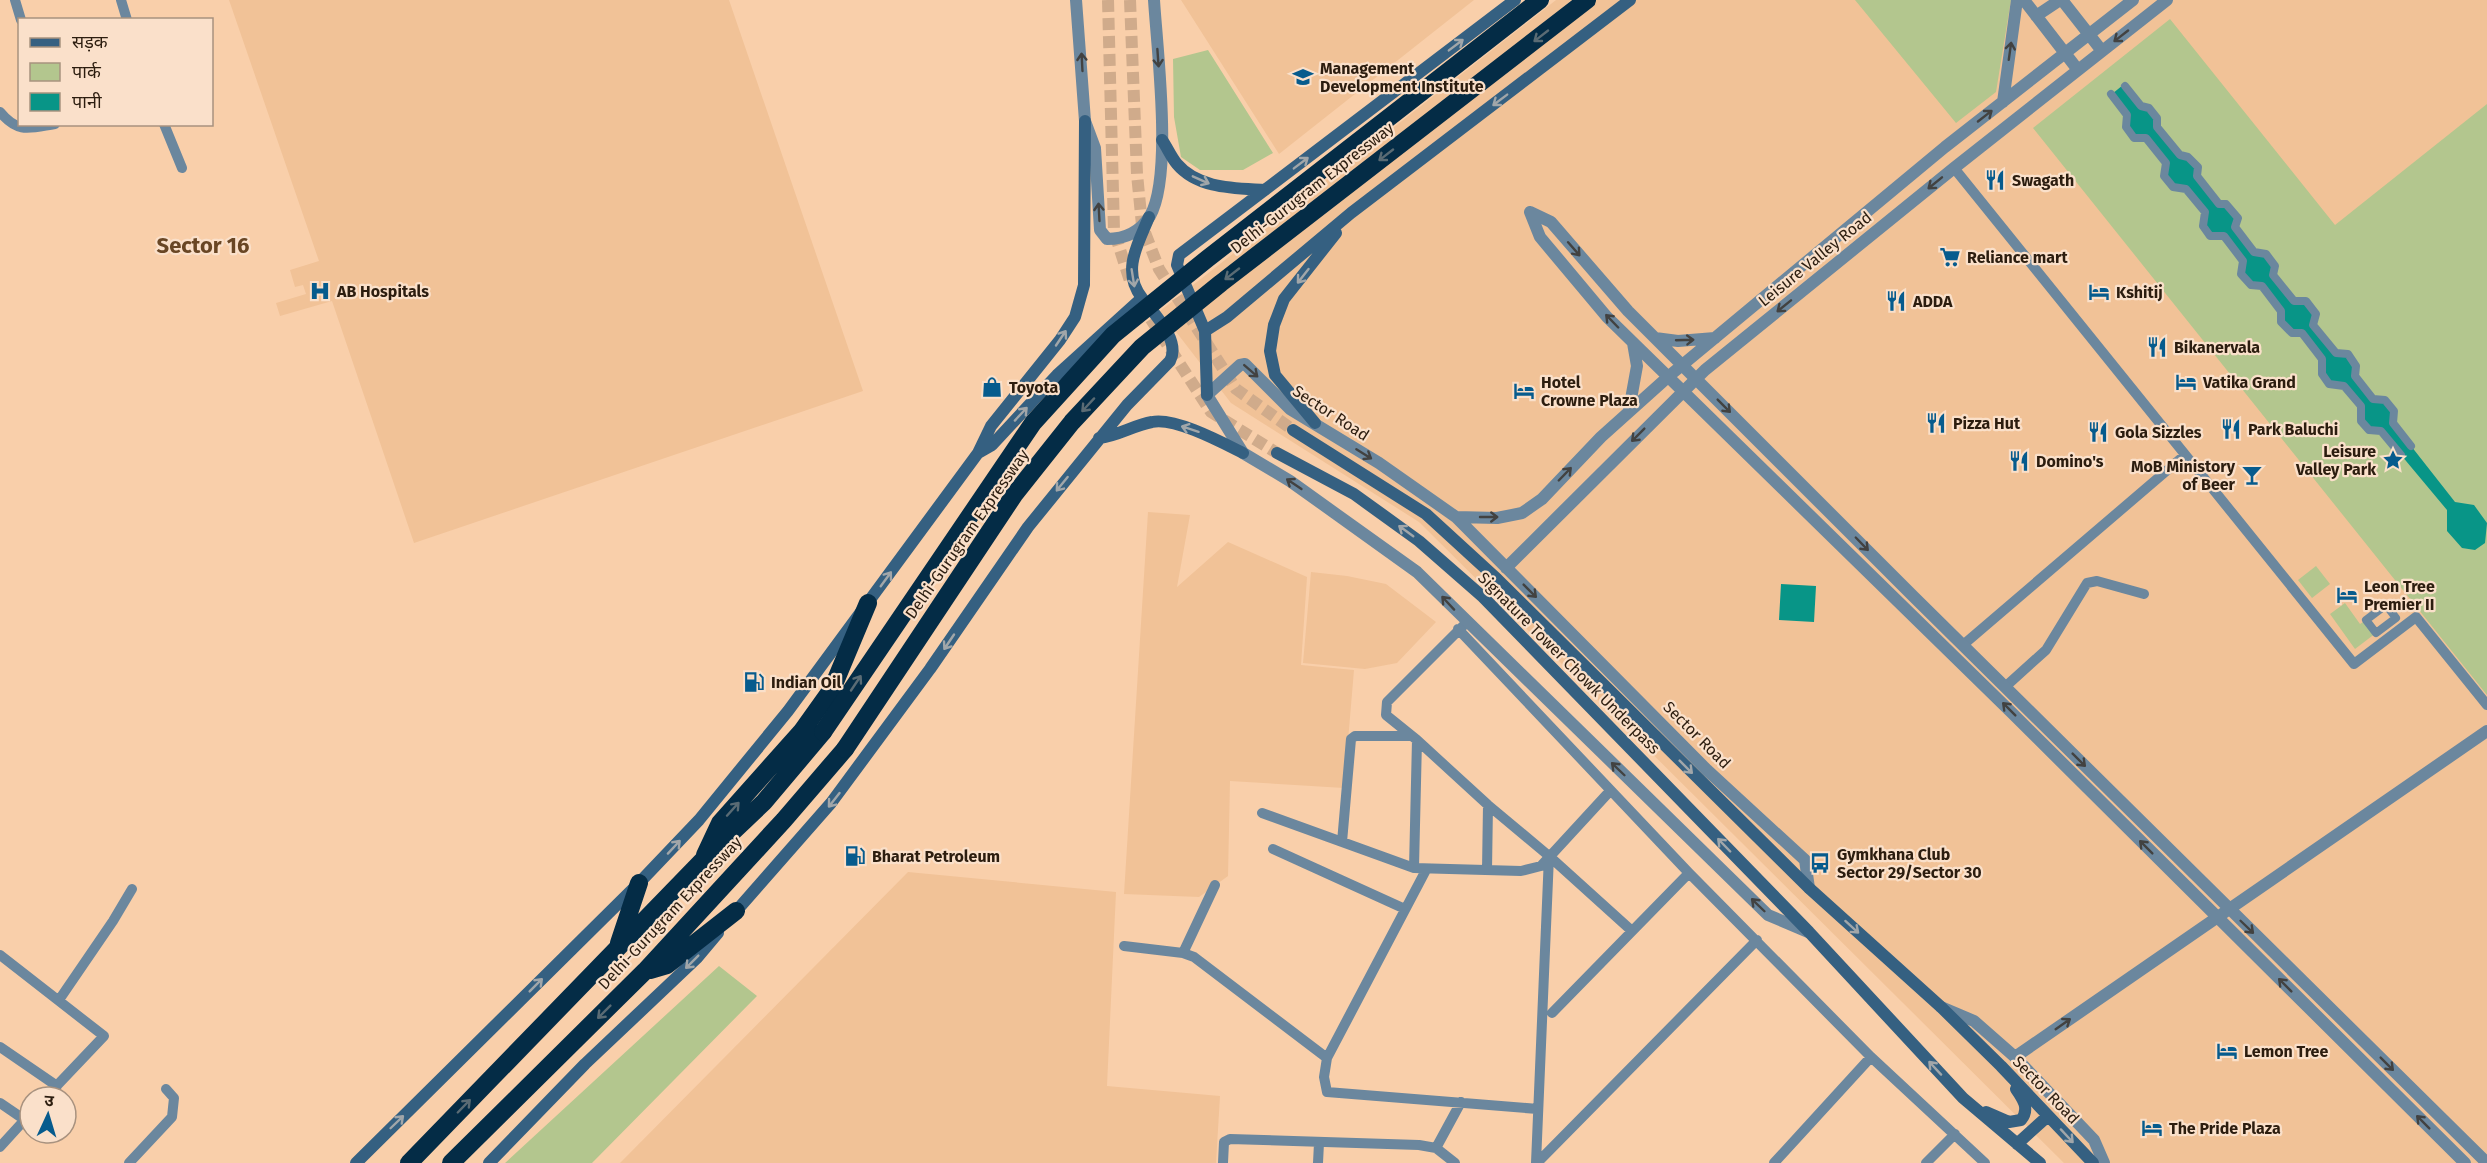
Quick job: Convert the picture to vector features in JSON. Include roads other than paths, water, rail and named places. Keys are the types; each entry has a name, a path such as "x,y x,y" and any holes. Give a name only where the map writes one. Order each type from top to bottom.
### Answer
{"highway":[{"name":"Delhi-Gurugram Expressway","path":"409,1163 704,859 764,802 823,732 1033,423 1113,335 1540,0"},
{"name":"Delhi-Gurugram Expressway","path":"451,1163 645,971 784,820 845,749 1014,495 1072,422 1143,347 1221,283 1587,0"},
{"path":"704,859 720,823 802,731 832,689 868,603"},
{"path":"618,948 639,883"},
{"path":"645,971 668,965 736,911"}],"main road":[{"path":"1207,395 1205,331 1177,265 1179,255 1515,0"},
{"path":"1205,331 1227,316 1351,213 1630,0"},
{"path":"356,1163 639,883 699,820 788,711 978,453 991,426 1060,340 1075,316 1084,285 1085,121"},
{"path":"1162,140 1176,163 1205,183 1265,190"},
{"path":"1314,423 1275,375 1270,351 1274,325 1284,299 1351,213"},
{"path":"489,1163 585,1064 697,958 831,803 930,669 1028,527 1127,405 1170,362 1174,353 1172,342 1135,290 1131,274 1132,256 1149,217"},
{"path":"978,453 992,445 1057,375 1142,298"},
{"path":"1099,438 1154,421 1175,424 1201,433 1243,453"},
{"name":"Signature Tower Chowk Underpass","path":"1293,430 1426,513 1497,579 1809,888"},
{"name":"Signature Tower Chowk Underpass","path":"1277,453 1354,494 1419,541 1484,597 1809,932"},
{"name":"Sector Road","path":"1809,888 1941,1007 2093,1163"},
{"path":"1809,932 1962,1098 2040,1163"},
{"path":"1962,1098 2009,1122 2021,1120 2026,1110 2025,1104 2001,1066"},
{"path":"2017,1144 2048,1116"}],"street":[{"path":"15,0 20,18"},
{"path":"121,0 126,18"},
{"path":"1076,0 1085,121 1095,148 1100,230 1107,239 1121,239 1133,233 1149,217 1157,194 1162,140 1154,0"},
{"path":"2003,102 2017,0"},
{"path":"2024,0 2078,70"},
{"path":"2037,16 2061,0 2102,51"},
{"name":"Leisure Valley Road","path":"1456,517 1497,518 1522,513 1542,499 1629,410 1669,376 2003,102 2133,0"},
{"name":"Leisure Valley Road","path":"1506,568 1696,378 1954,168 2167,0"},
{"path":"2111,94 2127,115 2126,127 2134,138 2146,138 2166,163 2164,176 2173,187 2186,189 2205,212 2203,226 2210,236 2224,236 2243,261 2241,274 2251,285 2262,286 2281,311 2281,322 2292,333 2302,333 2322,359 2322,374 2329,384 2344,386 2361,406 2361,421 2369,430 2381,431 2392,423 2394,411 2385,400 2373,399 2355,376 2356,366 2348,354 2336,353 2313,325 2316,314 2311,307 2306,301 2294,301 2273,275 2276,266 2266,254 2254,252 2235,227 2238,218 2226,204 2219,204 2197,176 2198,166 2188,157 2180,155 2157,126 2157,118 2149,108 2141,106 2125,86"},
{"path":"0,112 9,123 18,128 44,126"},
{"path":"165,126 182,168"},
{"path":"1954,168 2354,664 2416,617 2487,705"},
{"path":"2465,1163 1750,454 1682,392 1669,376 1633,343 1540,237 1530,212 1551,222 1628,311 2487,1163"},
{"path":"1655,338 1678,340 1715,338"},
{"path":"1629,410 1637,366 1633,343"},
{"name":"Sector Road","path":"1207,395 1240,365 1245,364 1290,409 1379,463 1456,517 1707,770 1806,860 1809,888"},
{"path":"1207,395 1243,453 1290,481 1417,572 1610,791 1871,1057 1985,1163"},
{"path":"2392,423 2411,446"},
{"path":"2381,431 2401,455"},
{"path":"1963,645 2185,456"},
{"path":"2005,687 2046,650 2086,583 2097,581 2144,594"},
{"path":"1463,626 1768,915 1809,932"},
{"path":"1463,626 1387,702 1386,715 1550,856 1632,931"},
{"path":"2015,1057 2487,731"},
{"path":"1342,842 1351,739 1355,736 1415,738"},
{"path":"1414,868 1415,738"},
{"path":"1262,813 1414,868 1531,870 1541,866 1610,791"},
{"path":"1487,870 1488,805"},
{"path":"1273,849 1405,909"},
{"path":"1536,1163 1550,856"},
{"path":"1426,870 1327,1058 1324,1077 1327,1092 1538,1108"},
{"path":"1552,1012 1689,873"},
{"path":"1184,953 1215,885"},
{"path":"59,1000 132,889"},
{"path":"1536,1163 1757,940"},
{"path":"1125,946 1184,953 1203,963 1327,1058"},
{"path":"0,955 104,1036 58,1085"},
{"path":"1941,1007 1974,1021 2015,1057 2094,1140 2104,1163"},
{"path":"0,1047 56,1085"},
{"path":"1774,1163 1871,1057"},
{"path":"129,1163 172,1117 174,1098 166,1089"},
{"path":"1436,1148 1461,1102"},
{"path":"0,1103 18,1112"},
{"path":"0,1147 18,1128"},
{"path":"1926,1163 1955,1134"},
{"path":"1223,1163 1224,1142 1230,1139 1419,1145 1436,1148 1455,1163"},
{"path":"1318,1163 1319,1143"}],"water":[{"path":"2123,85 2141,106 2149,108 2158,126 2175,148 2198,167 2197,176 2219,204 2226,204 2238,218 2235,227 2254,252 2266,254 2275,266 2273,275 2294,300 2306,301 2316,314 2313,325 2336,353 2348,354 2356,366 2355,376 2373,399 2385,400 2394,411 2393,423 2455,502 2474,505 2487,523 2485,543 2475,550 2462,548 2447,531 2447,510 2381,431 2369,430 2361,421 2361,406 2344,386 2329,384 2322,374 2322,359 2302,333 2292,333 2281,322 2281,311 2262,286 2251,285 2241,274 2243,261 2224,236 2210,236 2203,226 2205,212 2186,189 2173,187 2164,176 2166,163 2146,138 2134,138 2126,127 2127,115 2112,94"},
{"path":"1781,584 1816,586 1814,622 1779,620"}],"tunnel":[{"path":"1108,0 1114,231 1131,284"},
{"path":"1130,0 1137,174 1142,225 1159,269 1236,389 1293,430"},
{"path":"1141,304 1211,412 1277,453"}],"place":[{"name":"Management Development Institute","path":"1303,77"},
{"name":"Swagath","path":"1995,180"},
{"name":"Reliance mart","path":"1950,257"},
{"name":"AB Hospitals","path":"320,291"},
{"name":"Kshitij","path":"2099,292"},
{"name":"ADDA","path":"1896,301"},
{"name":"Bikanervala","path":"2157,347"},
{"name":"Vatika Grand","path":"2186,382"},
{"name":"Toyota","path":"992,387"},
{"name":"Hotel Crowne Plaza","path":"1524,391"},
{"name":"Pizza Hut","path":"1936,423"},
{"name":"Park Baluchi","path":"2231,429"},
{"name":"Gola Sizzles","path":"2098,432"},
{"name":"Leisure Valley Park","path":"2393,460"},
{"name":"Domino's","path":"2019,461"},
{"name":"MoB Ministory of Beer","path":"2252,475"},
{"name":"Leon Tree Premier II","path":"2347,595"},
{"name":"Indian Oil","path":"754,682"},
{"name":"Bharat Petroleum","path":"855,856"},
{"name":"Gymkhana Club Sector 29/Sector 30","path":"1820,863"},
{"name":"Lemon Tree","path":"2227,1051"},
{"name":"The Pride Plaza","path":"2152,1128"}],"district":[{"name":"Sector 16","path":"203,245"}]}
